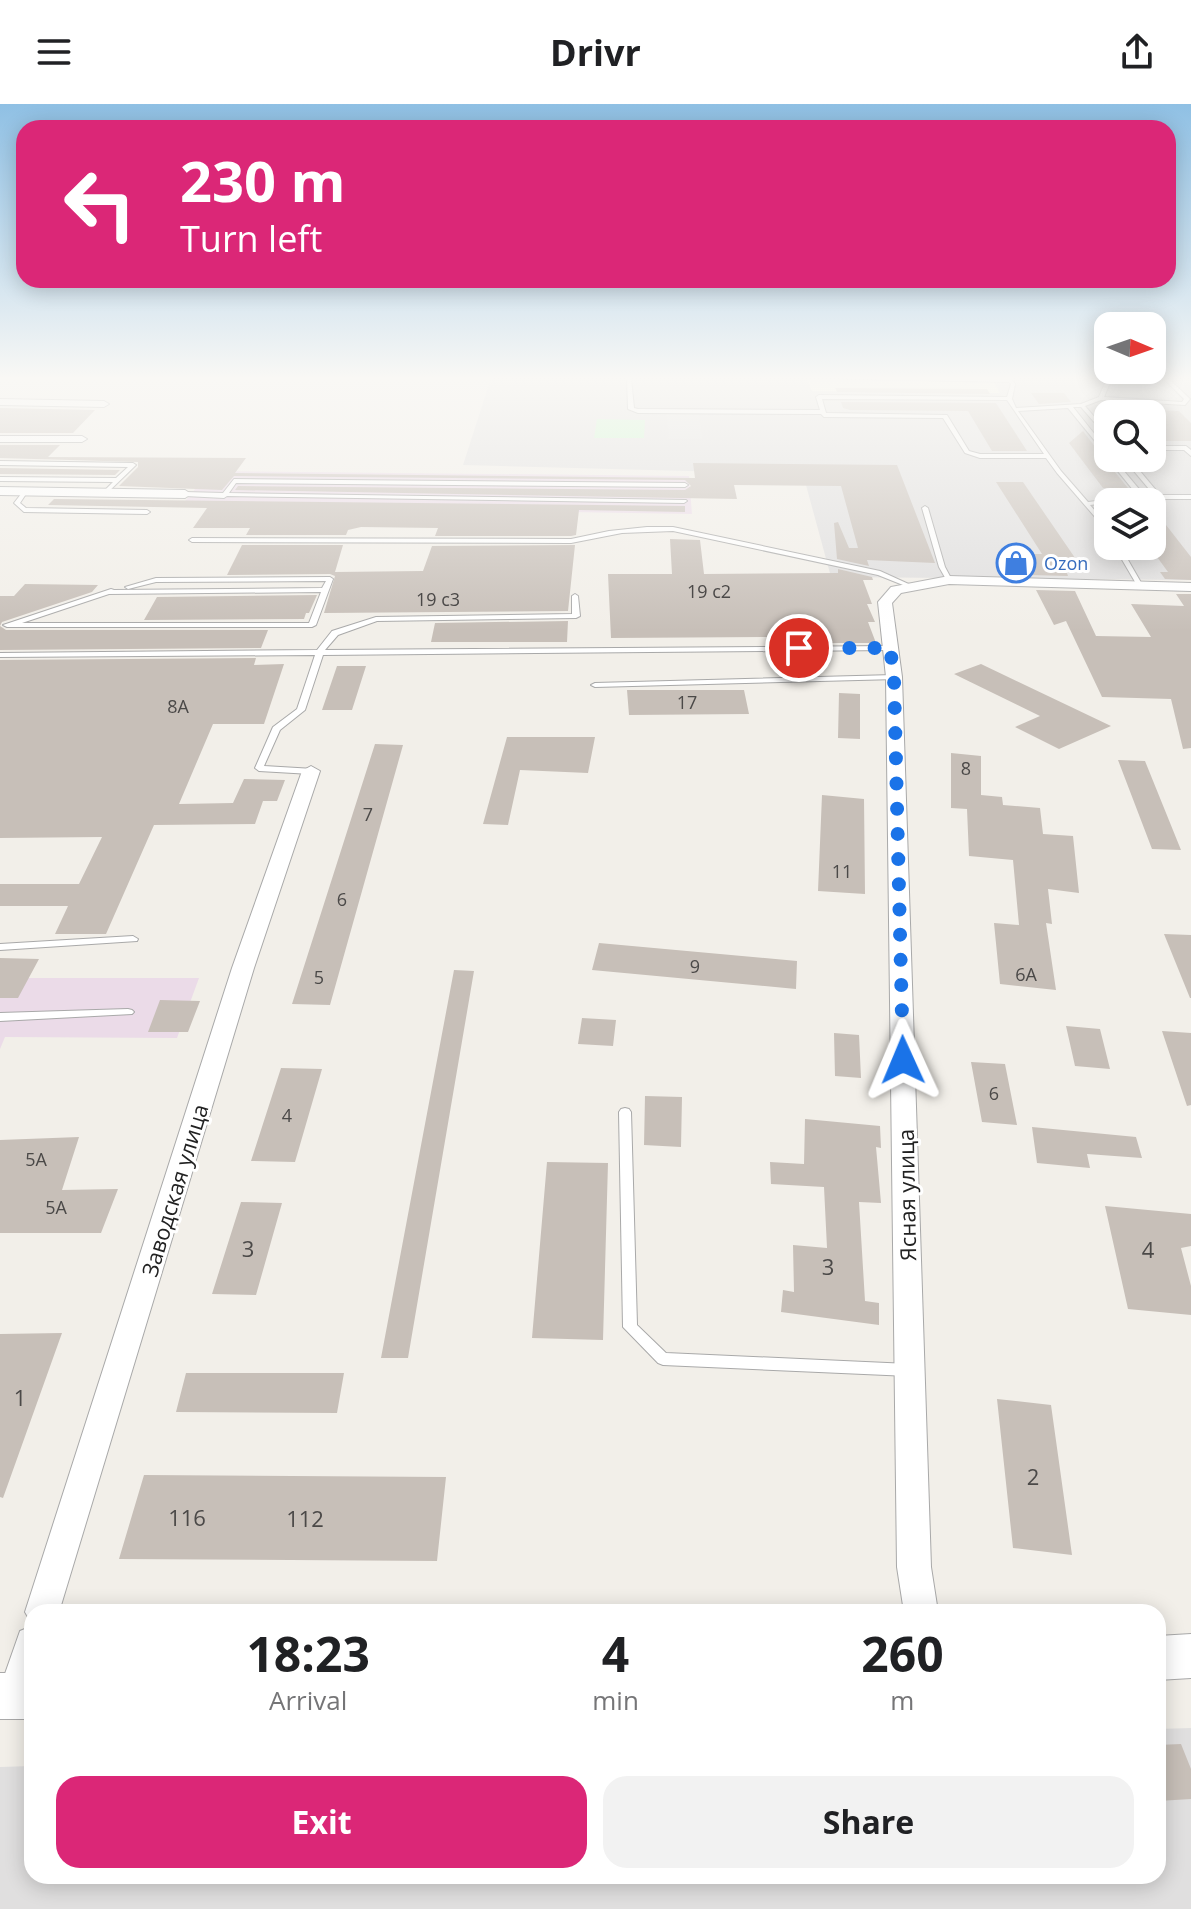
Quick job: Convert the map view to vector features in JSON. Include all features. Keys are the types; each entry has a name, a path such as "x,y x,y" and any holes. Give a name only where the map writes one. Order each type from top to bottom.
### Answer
{"street":[{"path":"0,491 185,494"},
{"path":"903,588 949,580 1191,587"},
{"name":"Ясная улица","path":"903,588 885,602 894,677 914,1567 920,1604"},
{"name":"Заводская улица","path":"44,1604 243,968 311,771"},
{"path":"1166,1658 1191,1656"},
{"path":"16,1696 24,1670"}],"lane":[{"path":"1052,462 1094,513"},
{"path":"0,463 133,465 105,493"},
{"path":"1121,472 1135,488"},
{"path":"1138,472 1151,488"},
{"path":"0,479 118,480"},
{"path":"224,496 234,481 685,485"},
{"path":"465,499 470,483"},
{"path":"25,491 17,503 24,510 147,512"},
{"path":"185,494 684,501"},
{"path":"1166,496 1191,497"},
{"path":"1087,504 1094,503"},
{"path":"925,508 942,567 949,580"},
{"path":"192,540 571,541 610,532 673,529 880,573 903,588"},
{"path":"1125,560 1140,586"},
{"path":"325,590 312,625 3,626 105,592 325,590"},
{"path":"311,771 259,768 276,729 301,710 320,652 335,633 376,619 576,616 575,596"},
{"path":"0,655 890,648"},
{"path":"595,685 894,677"},
{"path":"0,947 133,939"},
{"path":"0,1017 128,1012"},
{"path":"625,1112 630,1327 663,1359 909,1370"}],"shaded area":[{"path":"464,462 1094,462 1094,472 1166,472 1166,462 1191,462 1191,580 831,577 803,474 463,465"},
{"path":"210,471 689,476 692,514 181,506"},
{"path":"0,962 28,978 199,978 177,1038 5,1037 0,1049"},
{"path":"1191,1728 1191,1909 0,1909 0,1767 24,1766 24,1884 1166,1884 1166,1729"}],"building":[{"path":"138,462 243,462 235,473 695,478 693,463 897,465 935,563 867,560 869,566 837,559 834,523 838,522 849,548 858,548 841,486 734,485 737,499 235,490 238,486 685,490 691,486 685,480 234,476 222,490 119,486 138,467"},
{"path":"1084,462 1094,462 1094,472 1115,472 1128,488 1103,488"},
{"path":"0,468 120,470 115,475 0,474"},
{"path":"996,482 1023,482 1084,571 1066,570 1068,576 1029,575 1019,554 1042,554"},
{"path":"54,499 685,506 685,512 579,510 576,535 571,536 435,536 438,528 361,527 348,530 346,535 246,535 250,528 193,528 207,508 48,505"},
{"path":"1166,525 1191,557 1191,580 1165,579 1160,572 1168,572 1159,560 1166,560"},
{"path":"670,539 700,540 704,574 838,573 838,569 872,577 873,580 863,580 872,604 867,604 875,622 868,622 876,643 785,643 783,637 611,638 608,574 672,574"},
{"path":"242,545 343,545 335,572 423,571 432,546 575,545 568,611 324,613 335,576 227,575"},
{"path":"25,584 98,585 92,592 2,622 0,626 0,596 14,596"},
{"path":"1036,590 1075,591 1096,636 1151,637 1131,604 1184,606 1176,594 1191,594 1191,748 1183,749 1171,699 1102,697 1066,621 1054,625"},
{"path":"317,595 304,619 144,620 157,597"},
{"path":"568,621 567,642 431,642 435,623"},
{"path":"0,626 6,630 268,630 261,648 0,650"},
{"path":"256,658 254,665 284,664 264,724 213,724 179,804 233,803 244,779 285,780 277,801 263,801 255,824 154,825 106,934 55,934 68,906 0,906 0,884 79,884 102,837 0,838 0,660"},
{"path":"981,664 1111,726 1059,749 1015,727 1040,716 954,674"},
{"path":"337,666 366,666 352,710 322,710"},
{"path":"627,690 744,690 749,714 629,715"},
{"path":"839,693 860,694 860,739 838,738"},
{"path":"507,737 595,737 588,773 520,770 508,825 483,824"},
{"path":"375,744 403,745 330,1005 292,1004"},
{"path":"951,753 981,756 981,795 1002,797 1003,805 1040,808 1043,834 1073,836 1079,893 1048,889 1052,924 1046,923 1056,990 1000,984 994,923 1019,925 1013,860 969,856 967,809 951,808"},
{"path":"1118,760 1145,761 1181,850 1152,849"},
{"path":"822,795 864,799 865,894 818,891"},
{"path":"1164,934 1191,935 1191,998 1190,998"},
{"path":"599,943 797,961 796,989 592,970"},
{"path":"0,958 39,959 18,998 0,998"},
{"path":"454,970 474,971 408,1358 381,1358"},
{"path":"160,1000 200,1001 188,1032 148,1032"},
{"path":"582,1018 616,1020 613,1046 578,1044"},
{"path":"1066,1026 1100,1029 1110,1069 1075,1066"},
{"path":"1162,1031 1191,1033 1191,1105 1187,1106"},
{"path":"834,1033 859,1035 861,1078 835,1076"},
{"path":"971,1062 1005,1064 1017,1125 982,1122"},
{"path":"281,1068 322,1069 295,1162 251,1161"},
{"path":"645,1096 682,1097 681,1147 644,1145"},
{"path":"805,1119 880,1126 881,1148 876,1147 881,1203 859,1202 865,1301 879,1303 879,1325 781,1312 783,1290 794,1292 793,1245 827,1248 824,1187 771,1184 770,1162 804,1164"},
{"path":"1032,1127 1136,1137 1142,1158 1087,1154 1090,1168 1037,1163"},
{"path":"79,1137 62,1190 118,1189 101,1233 0,1233 0,1140"},
{"path":"547,1162 608,1163 603,1340 532,1338"},
{"path":"241,1202 282,1203 256,1295 212,1294"},
{"path":"1105,1206 1191,1214 1191,1246 1181,1248 1191,1286 1191,1315 1128,1309"},
{"path":"62,1333 3,1498 0,1497 0,1334"},
{"path":"186,1373 344,1373 337,1413 176,1412"},
{"path":"997,1399 1051,1405 1072,1555 1013,1548"},
{"path":"144,1475 446,1477 437,1561 119,1559"},
{"path":"1181,1744 1191,1769 1191,1799 1166,1801 1166,1745"}],"place":[{"name":"Ozon","path":"1016,563"}],"route":[{"path":"799,648 890,648 894,677 903,1060"}]}
